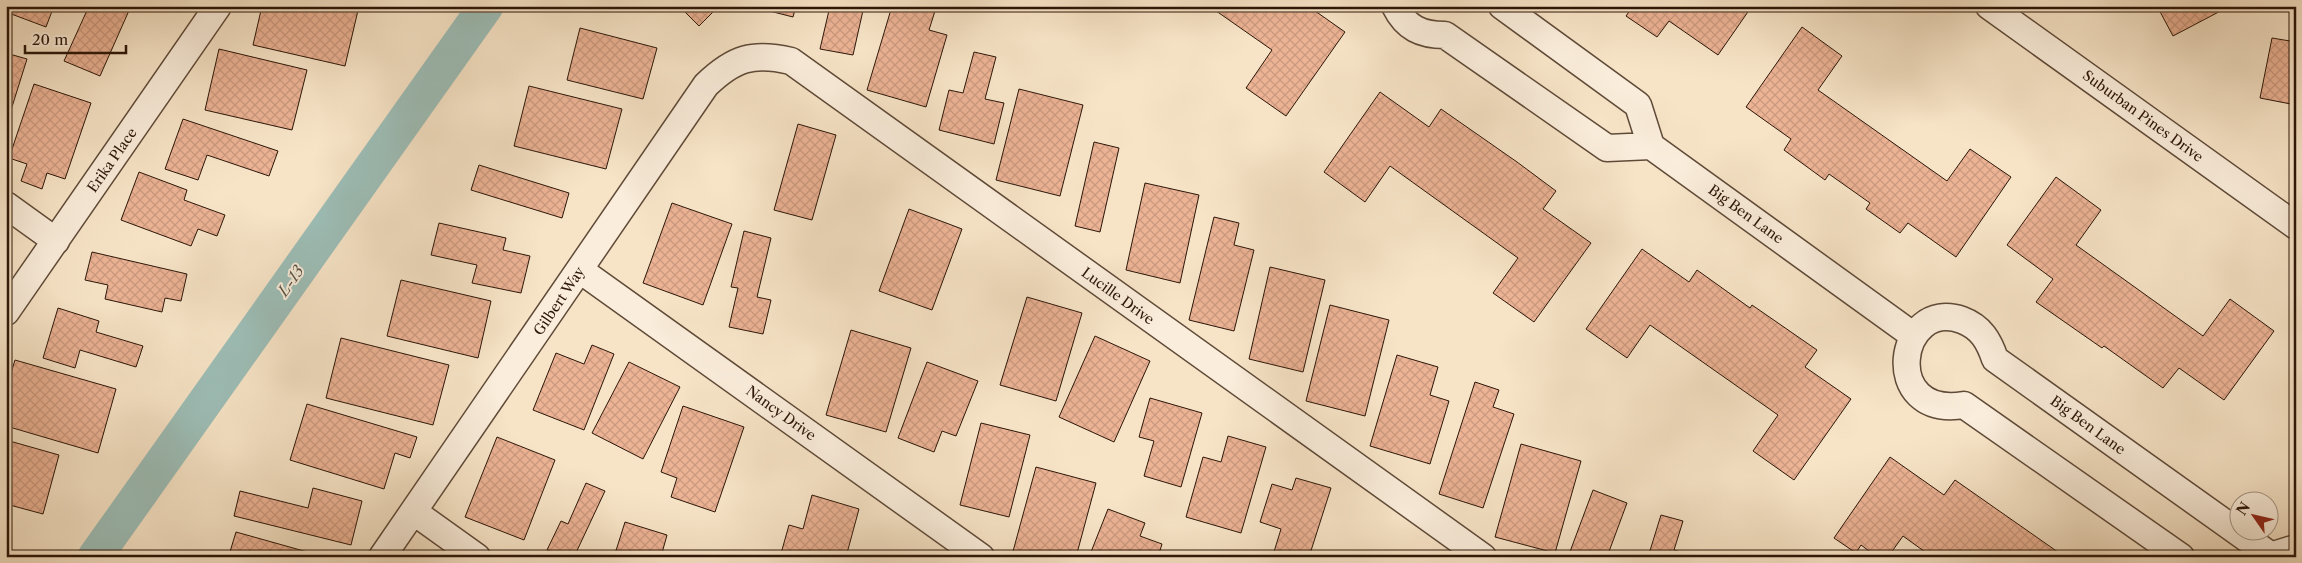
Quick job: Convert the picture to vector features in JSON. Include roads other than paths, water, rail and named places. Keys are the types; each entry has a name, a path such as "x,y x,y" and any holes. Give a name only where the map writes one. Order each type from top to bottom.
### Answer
{"street":[{"name":"Erika Place","path":"6,312 218,6"},
{"path":"1395,6 1403,20 1415,30 1429,35 1445,35 1607,148 1651,146 1638,105 1502,6"},
{"name":"Suburban Pines Drive","path":"1989,6 2296,226"},
{"name":"Lucille Drive","path":"746,58 769,56 791,61 1483,557"},
{"name":"Gilbert Way","path":"382,557 706,85 724,68 746,58"},
{"name":"Big Ben Lane","path":"1651,146 1914,336"},
{"path":"6,205 56,241"},
{"name":"Nancy Drive","path":"580,270 981,557"},
{"name":"Big Ben Lane","path":"2181,557 1964,405 1951,407 1936,405 1924,399 1914,389 1907,376 1905,362 1908,348 1914,336 1925,323 1938,317 1952,316 1969,322 1982,331 1990,343 1995,359 2268,556 2296,548"},
{"path":"414,512 477,557"}],"waterway":[{"name":"L-13","path":"95,557 486,6"}]}
